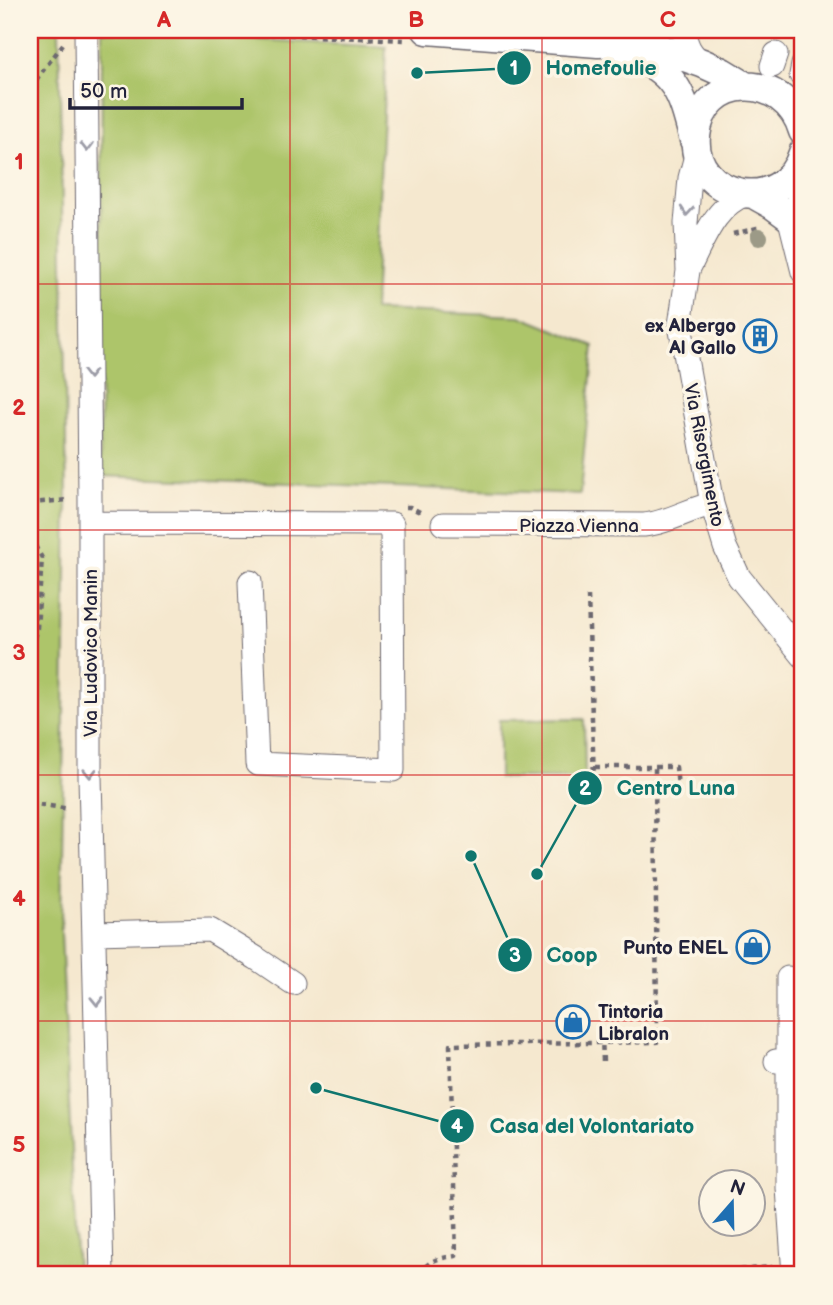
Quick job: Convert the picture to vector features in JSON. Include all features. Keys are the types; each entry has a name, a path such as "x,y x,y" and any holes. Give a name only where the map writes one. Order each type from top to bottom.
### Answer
{"main road":[{"path":"420,35 598,43 667,39 702,63 745,86"},
{"path":"598,43 629,52 650,62 671,78 685,107 701,164 712,178 731,190 752,195 790,219 800,162"},
{"path":"696,149 698,127 707,106 721,94 745,86 766,89 795,107 803,131"},
{"path":"752,195 779,186 800,162"}],"street":[{"path":"683,30 691,53 702,63"},
{"name":"Via Ludovico Manin","path":"76,35 90,523 90,776 102,1275"},
{"path":"688,271 686,223 690,177 696,149"},
{"path":"688,271 708,230 726,206 741,196 752,195"},
{"path":"790,219 803,272"},
{"name":"Via Risorgimento","path":"688,271 680,326 712,505 725,548 739,577 803,656"},
{"name":"Piazza Vienna","path":"443,524 643,525 655,524 712,505"},
{"path":"90,523 392,524 393,770 257,764 250,582"},
{"path":"95,933 210,930 293,983"},
{"path":"787,1271 788,1188 782,1061 788,978"}],"path":[{"path":"179,30 420,35"},
{"path":"30,88 76,35"},
{"path":"726,237 790,219"},
{"path":"30,503 76,500"},
{"path":"30,537 42,558 37,628 30,652"},
{"path":"588,596 594,780"},
{"path":"595,767 676,767 679,797"},
{"path":"420,1275 422,1269 436,1259 456,1256 450,1045 657,1042 655,767"},
{"path":"30,803 74,810"},
{"path":"602,1036 603,1062"},
{"path":"681,1275 787,1271"}],"green space":[{"path":"30,30 59,30 67,500 61,932 77,1275 30,1275"},
{"path":"102,31 386,47 374,310 520,316 594,346 580,494 100,476"},
{"path":"584,719 585,778 499,778 499,720"}],"place":[{"name":"Homefoulie","path":"417,73"},
{"name":"ex Albergo Al Gallo","path":"760,336"},
{"name":"Coop","path":"471,856"},
{"name":"Centro Luna","path":"537,874"},
{"name":"Punto ENEL","path":"753,947"},
{"name":"Tintoria Libralon","path":"573,1022"},
{"name":"Casa del Volontariato","path":"316,1088"}]}
